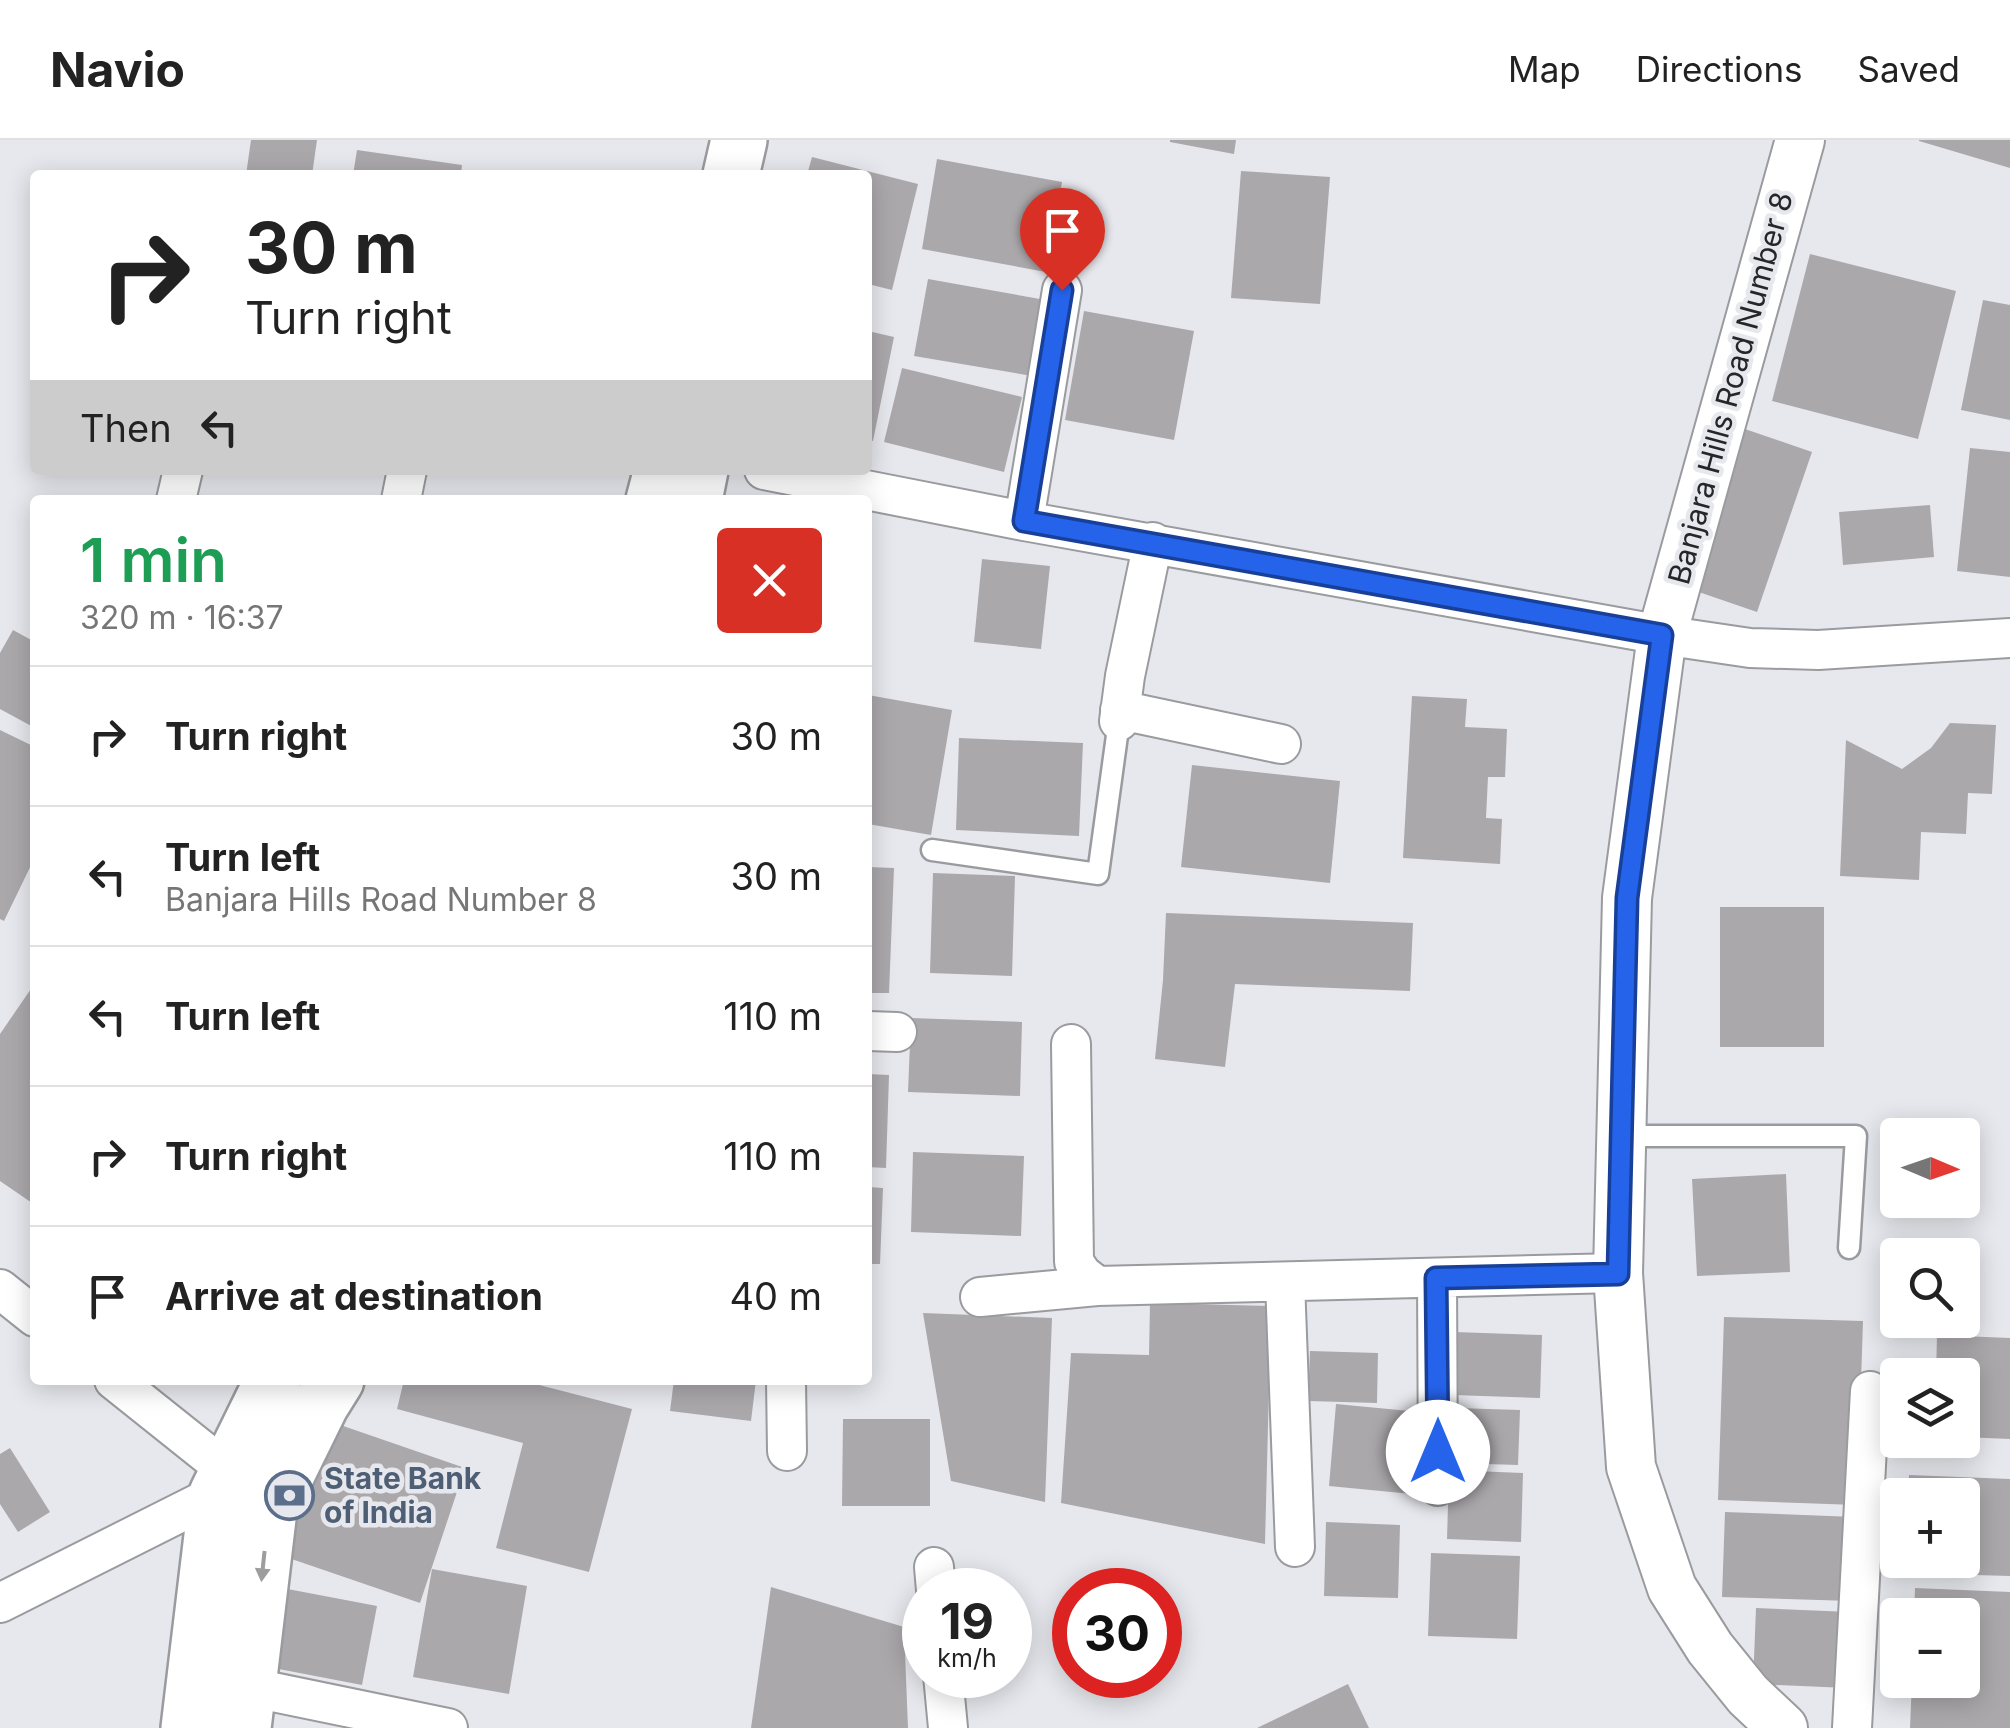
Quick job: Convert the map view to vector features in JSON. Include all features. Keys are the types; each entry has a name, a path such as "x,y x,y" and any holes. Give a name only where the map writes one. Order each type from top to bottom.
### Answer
{"main road":[{"path":"732,170 740,140"},
{"path":"764,170 770,140"},
{"path":"189,1728 222,1482 270,1385"},
{"path":"246,1707 269,1510 333,1385"}],"street":[{"name":"Banjara Hills Road Number 8","path":"1783,1728 1738,1684 1672,1588 1632,1467 1618,1274 1627,898 1662,635 1800,140"},
{"path":"1024,521 1062,290"},
{"path":"789,475 1024,521 1750,648 1818,650 2010,638"},
{"path":"1153,542 1120,715 1281,744"},
{"path":"1071,1044 1074,1262 1097,1286"},
{"path":"980,1297 1097,1286 1618,1274"},
{"path":"1436,1278 1438,1486"},
{"path":"1286,1282 1295,1547"},
{"path":"0,1289 30,1313"},
{"path":"119,1385 222,1482 277,1495"},
{"path":"786,1385 787,1451"},
{"path":"1852,1728 1870,1391"},
{"path":"0,1604 222,1482"},
{"path":"945,1698 948,1728"},
{"path":"246,1707 448,1728"}],"lane":[{"path":"932,850 1098,874 1120,715"},
{"path":"1620,1136 1856,1136 1849,1248"}],"building":[{"path":"251,140 317,140 313,170 247,170"},
{"path":"1170,140 1236,140 1234,154"},
{"path":"2010,140 2010,168 1919,141"},
{"path":"357,150 462,165 462,170 354,170"},
{"path":"812,157 863,170 808,170"},
{"path":"937,159 1062,182 1046,272 922,249"},
{"path":"1241,171 1330,177 1320,304 1231,298"},
{"path":"872,172 918,184 892,290 872,285"},
{"path":"1810,254 1956,291 1918,439 1772,401"},
{"path":"928,279 1051,301 1038,377 914,356"},
{"path":"1983,300 2010,305 2010,420 1961,410"},
{"path":"1084,311 1194,331 1174,440 1065,420"},
{"path":"872,332 894,337 872,441"},
{"path":"902,368 1022,397 1004,472 884,442"},
{"path":"1745,429 1812,452 1757,612 1690,589"},
{"path":"1970,448 2010,452 2010,577 1957,571"},
{"path":"1930,505 1934,557 1843,565 1839,512"},
{"path":"982,559 1050,566 1041,649 974,642"},
{"path":"13,630 30,639 30,725 0,709 0,653"},
{"path":"872,696 952,710 931,835 872,825"},
{"path":"1412,696 1467,699 1465,727 1507,729 1505,777 1488,777 1486,818 1502,819 1500,864 1403,858"},
{"path":"1950,723 1996,725 1992,794 1968,793 1966,834 1921,832 1919,880 1840,876 1846,740 1902,769 1931,748"},
{"path":"0,730 30,745 30,867 4,921 0,919"},
{"path":"959,738 1083,743 1079,836 956,830"},
{"path":"1192,765 1340,781 1330,883 1181,867"},
{"path":"872,867 894,868 889,993 872,993"},
{"path":"933,873 1015,876 1012,976 930,973"},
{"path":"1720,907 1824,907 1824,1047 1720,1047"},
{"path":"1166,913 1413,923 1410,991 1235,984 1225,1067 1155,1059"},
{"path":"30,990 30,1202 0,1181 0,1034"},
{"path":"911,1018 1022,1022 1020,1096 908,1092"},
{"path":"872,1074 889,1075 886,1168 872,1167"},
{"path":"913,1152 1024,1156 1021,1236 911,1232"},
{"path":"1786,1174 1790,1272 1697,1276 1692,1179"},
{"path":"872,1187 883,1188 880,1264 872,1264"},
{"path":"1150,1303 1271,1306 1265,1544 1061,1503 1071,1353 1149,1355"},
{"path":"923,1313 1052,1318 1045,1502 951,1481"},
{"path":"1724,1317 1863,1321 1857,1505 1718,1500"},
{"path":"1455,1332 1542,1335 1540,1398 1453,1395"},
{"path":"1937,1338 2010,1338 2010,1439 1980,1438 1980,1358 1936,1358"},
{"path":"1310,1351 1378,1353 1377,1403 1308,1401"},
{"path":"403,1385 539,1385 632,1409 589,1572 496,1548 523,1443 397,1409"},
{"path":"673,1385 755,1385 751,1421 670,1411"},
{"path":"1336,1404 1420,1412 1412,1494 1329,1486"},
{"path":"1456,1408 1520,1410 1518,1465 1454,1463"},
{"path":"323,1419 465,1468 420,1603 277,1554"},
{"path":"843,1419 930,1419 930,1506 842,1506"},
{"path":"10,1448 50,1512 18,1532 0,1504 0,1454"},
{"path":"1449,1470 1523,1473 1521,1542 1447,1539"},
{"path":"1909,1475 2010,1479 2010,1576 1980,1575 1980,1478 1909,1478"},
{"path":"1725,1512 1855,1517 1852,1601 1722,1597"},
{"path":"1326,1522 1400,1525 1398,1598 1324,1596"},
{"path":"1431,1553 1520,1556 1517,1639 1428,1636"},
{"path":"432,1569 527,1586 509,1694 413,1677"},
{"path":"277,1587 377,1606 362,1685 263,1666"},
{"path":"771,1587 902,1626 902,1698 907,1698 908,1728 751,1728"},
{"path":"1915,1588 2010,1592 2010,1728 1910,1728 1911,1698 1980,1698 1980,1598 1915,1598"},
{"path":"1756,1608 1850,1612 1847,1688 1753,1684"},
{"path":"1348,1684 1369,1728 1257,1728"}],"place":[{"name":"State Bank of India","path":"289,1495"}],"route":[{"path":"1062,290 1024,521 1662,635 1627,898 1618,1274 1436,1278 1438,1452"}]}
